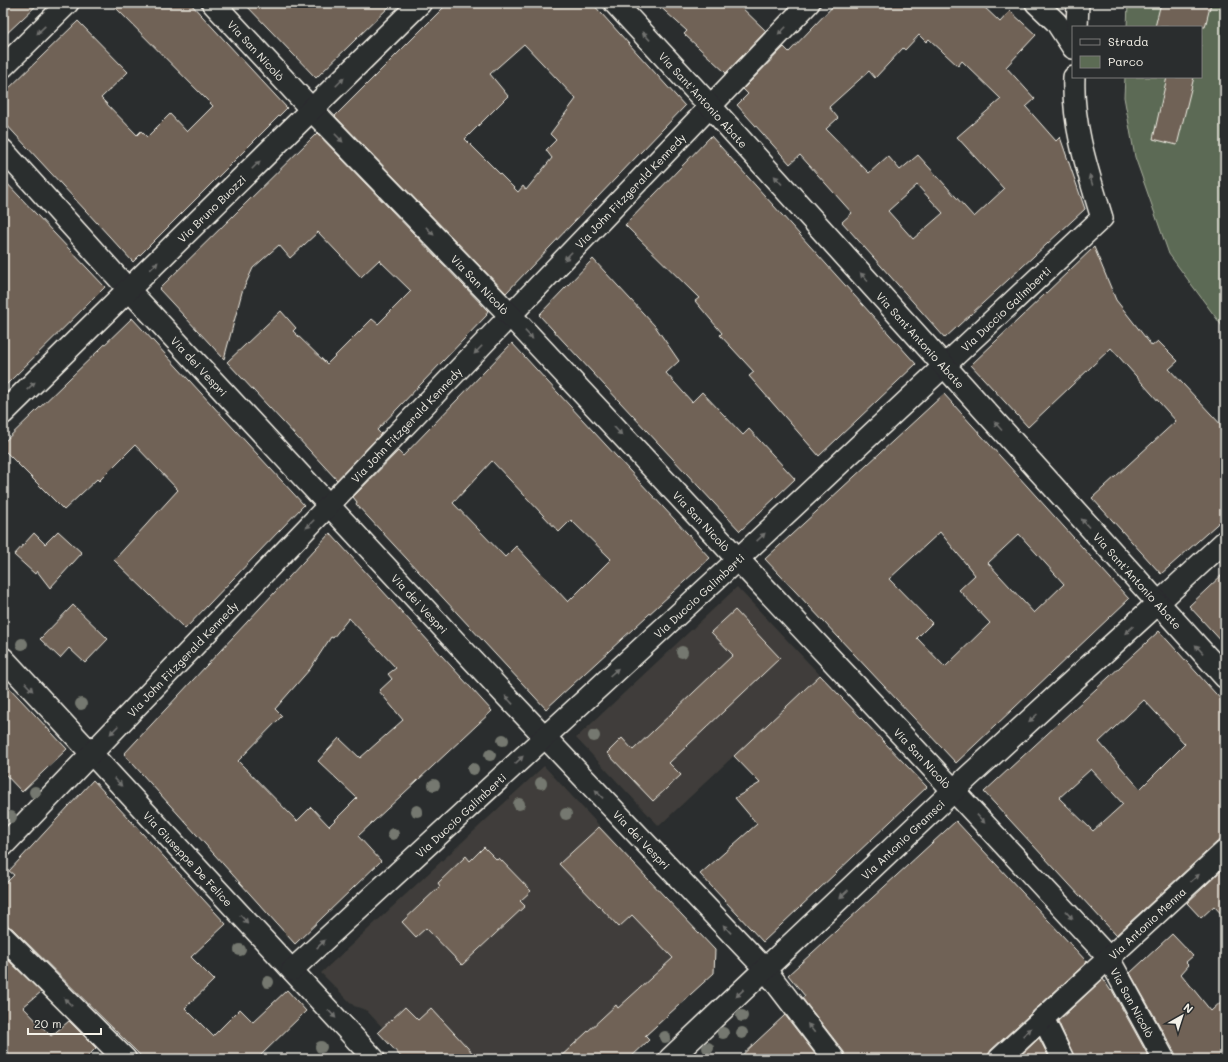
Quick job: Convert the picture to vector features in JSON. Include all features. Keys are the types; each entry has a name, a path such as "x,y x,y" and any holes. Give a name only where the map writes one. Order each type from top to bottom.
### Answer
{"street":[{"path":"3,67 68,3"},
{"name":"Via San Nicolò","path":"213,3 312,110 511,316 1108,957 1164,1059"},
{"name":"Via Bruno Buozzi","path":"3,413 420,3"},
{"name":"Via Sant'Antonio Abate","path":"615,3 710,106 1157,604 1225,677"},
{"name":"Via John Fitzgerald Kennedy","path":"3,846 809,3"},
{"path":"1036,3 1056,22 1072,46"},
{"path":"1077,26 1078,3"},
{"name":"Via Duccio Galimberti","path":"292,970 737,559 1102,218 1082,151 1073,95 1074,78"},
{"name":"Via dei Vespri","path":"3,150 129,290 328,505 765,969 834,1059"},
{"name":"Via Antonio Gramsci","path":"670,1059 954,790 1225,541"},
{"name":"Via Giuseppe De Felice","path":"3,658 374,1059"},
{"name":"Via Antonio Menna","path":"999,1059 1108,957 1225,851"},
{"path":"3,937 125,1059"},
{"path":"1043,1018 1063,1059"}],"shaded area":[{"path":"737,587 820,675 659,826 576,738"},
{"path":"544,766 715,950 714,973 646,1036 649,1040 629,1059 403,1059 378,1032 383,1028 366,1010 354,1006 321,973"}],"green space":[{"path":"1128,3 1225,3 1225,330 1169,254 1135,157 1124,97 1125,78 1202,78 1202,26 1127,26"}],"building":[{"path":"3,3 39,3 3,37"},
{"path":"111,3 190,3 287,108 133,262 3,121 3,94 78,21 128,72 101,98 137,135 141,131 147,137 170,114 187,132 213,106"},
{"path":"244,3 393,3 316,78"},
{"path":"448,3 592,3 685,106 506,293 335,116","holes":["524,44 576,99 550,134 556,140 546,150 552,158 526,190 523,186 518,192 465,139 508,96 490,74"]},
{"path":"656,3 737,3 766,31 726,73 684,34 687,31"},
{"path":"836,3 980,3 1000,22 1010,11 1036,35 1006,67 1035,99 1026,107 1056,141 1060,137 1085,209 945,338 842,222 852,213 800,155 790,164 737,105 748,94 743,89 784,47 789,52","holes":["919,35 926,42 929,39 958,66 962,61 1001,99 957,137 1004,189 974,217 918,155 900,170 888,156 869,173 826,129 838,118 829,107 869,71 875,78 903,48 905,50","917,185 943,213 913,239 888,211"]},
{"path":"1161,3 1211,3 1205,27 1155,26"},
{"path":"1167,78 1194,78 1177,145 1153,139"},
{"path":"317,133 488,311 486,314 487,315 377,430 381,434 337,480 227,362 281,311 296,328 293,331 327,364 372,319 378,324 411,291 379,260 361,277 318,232 290,258 279,245 253,268 242,292 224,359 159,289"},
{"path":"711,136 916,364 819,456 749,376 754,372 720,335 722,333 695,301 699,298 625,225"},
{"path":"3,179 105,287 3,388"},
{"path":"1094,247 1116,300 1152,346 1158,341 1178,361 1169,369 1225,429 1225,517 1161,574 1092,498 1176,421 1111,348 1028,427 971,365"},
{"path":"593,259 655,326 679,361 666,373 692,402 702,392 743,435 749,429 795,479 740,531 539,315"},
{"path":"132,318 304,505 185,629 114,560 178,490 135,445 99,481 97,479 64,510 3,449 3,443"},
{"path":"512,343 710,558 546,709 356,504 357,502 353,497 398,451 403,456","holes":["492,461 559,532 571,520 611,559 568,602 516,546 505,557 453,503"]},
{"path":"944,394 1129,599 956,763 765,559","holes":["940,532 975,575 959,590 990,623 945,667 917,638 932,623 889,579","1019,534 1064,584 1034,613 988,563"]},
{"path":"58,531 82,553 50,588 37,571 35,574 14,555 34,533 45,544"},
{"path":"330,533 492,711 358,836 381,861 295,944 124,754","holes":["349,618 396,668 388,674 392,679 379,691 403,720 360,758 339,738 318,761 357,798 329,826 311,807 297,821 238,761 282,716 275,709 310,669 331,637 333,638"]},
{"path":"1225,572 1225,645 1189,606"},
{"path":"73,605 108,639 85,663 69,648 60,658 40,639"},
{"path":"735,610 780,658 669,763 681,775 653,801 607,753 622,738 633,750 733,655 711,632"},
{"path":"1159,631 1225,704 1225,839 1217,842 1116,935 984,792","holes":["1144,700 1185,744 1140,789 1099,742","1091,769 1123,804 1093,831 1059,798"]},
{"path":"820,675 927,787 763,942 700,874 757,824 735,798 760,783 734,756"},
{"path":"3,681 67,749 22,792 3,772"},
{"path":"93,780 226,924 191,957 214,980 185,1008 213,1036 240,1009 253,1022 287,990 306,1011 257,1059 144,1059 12,928 3,925 3,886 14,875 9,871"},
{"path":"956,821 1087,962 991,1050 987,1059 846,1059 844,1052 802,998 805,996 788,975"},
{"path":"599,827 715,950 714,973 645,1036 649,1040 629,1059 558,1059 616,1005 618,1008 673,958 632,915 619,927 559,864"},
{"path":"484,847 497,860 499,858 531,891 520,901 525,906 462,965 426,928 416,937 402,922 440,886 438,883 466,856 470,861"},
{"path":"1225,867 1225,918 1214,906 1201,918 1187,903"},
{"path":"1172,934 1193,956 1186,962 1189,965 1181,974 1211,1011 1225,998 1225,1059 1176,1059 1175,1053 1130,973"},
{"path":"3,955 41,992 23,1007 51,1036 69,1021 96,1048 85,1059 3,1059"},
{"path":"1103,979 1111,991 1112,990 1150,1059 1075,1059 1058,1021"},
{"path":"405,1007 418,1020 431,1008 478,1059 403,1059 378,1032"},
{"path":"785,1015 819,1059 738,1059 756,1042"},
{"path":"1039,1038 1050,1059 1017,1059"}]}
